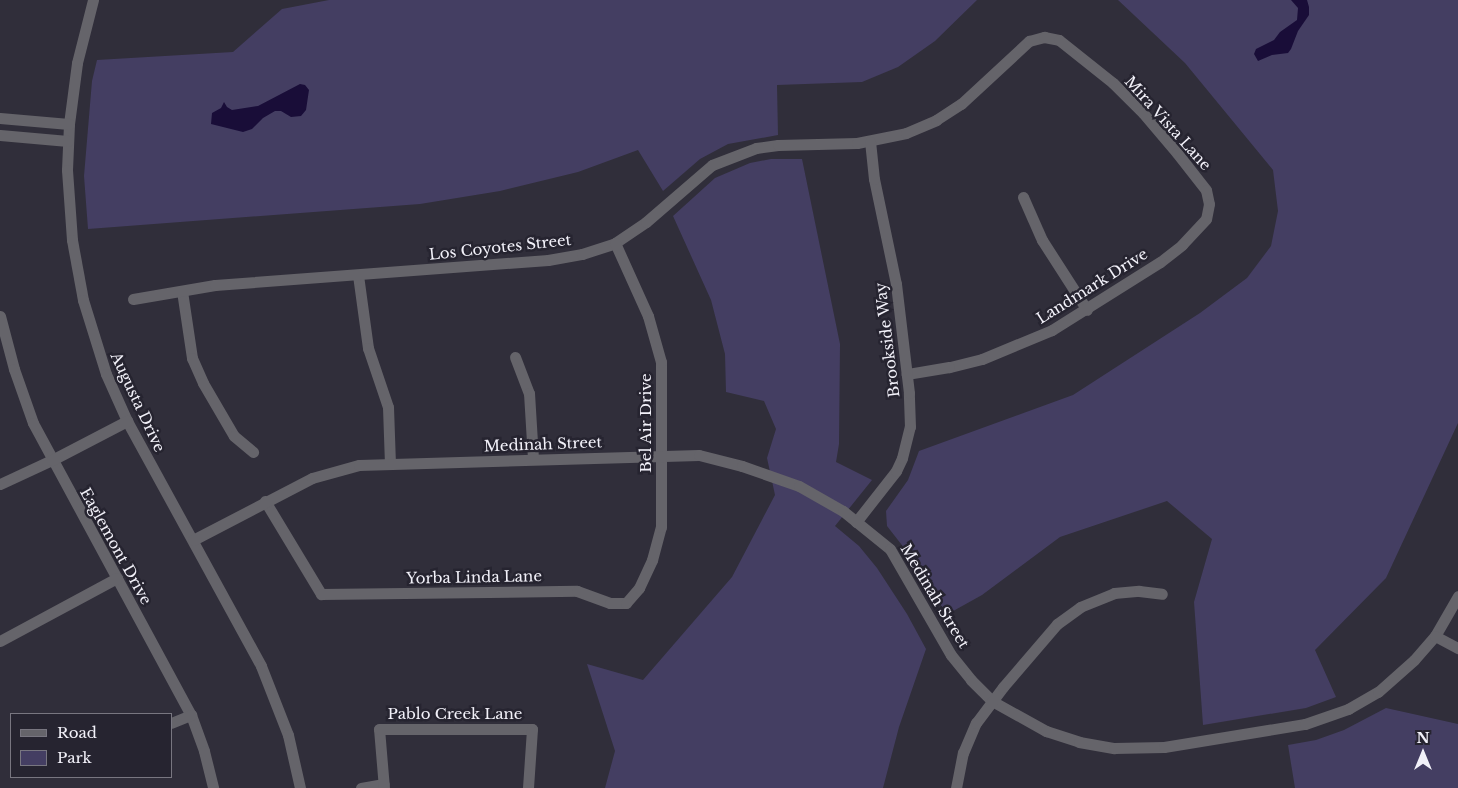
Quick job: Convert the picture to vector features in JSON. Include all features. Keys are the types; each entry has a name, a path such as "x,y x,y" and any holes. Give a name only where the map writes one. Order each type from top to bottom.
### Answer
{"street":[{"name":"Augusta Drive","path":"93,0 77,63 68,141 69,213 83,300 106,374 128,421 249,642 273,694 288,735 300,788"},
{"name":"Los Coyotes Street","path":"133,299 215,284 548,260 582,254 615,243 646,222 712,165 734,155 756,148 778,145 870,142 921,127 949,112 984,84 1024,44 1036,38 1044,37"},
{"name":"Mira Vista Lane","path":"1044,37 1052,38 1065,44 1113,83 1143,113 1202,184 1209,204"},
{"path":"0,118 69,124"},
{"path":"0,135 68,141"},
{"name":"Brookside Way","path":"856,522 889,482 902,458 910,427 907,374 894,267 874,179 870,142"},
{"path":"1023,197 1034,226 1087,310"},
{"name":"Landmark Drive","path":"907,374 958,366 1000,353 1052,330 1087,310 1182,245 1203,224 1209,204"},
{"name":"Bel Air Drive","path":"615,243 648,316 656,338 661,362 661,528 652,560 639,588 626,603"},
{"path":"358,275 368,348 388,407 390,463"},
{"path":"182,291 192,358 203,383 234,436 253,452"},
{"name":"Eaglemont Drive","path":"0,316 2,335 19,386 52,460 191,715 204,750 213,788"},
{"path":"515,357 529,393 533,459"},
{"path":"0,484 128,421"},
{"name":"Medinah Street","path":"193,540 312,478 360,465 699,455 742,466 799,486 843,511 890,549 952,655 971,680 992,700 1030,723 1080,742 1114,748 1164,747 1305,724 1338,713 1365,700 1392,681 1414,660 1435,636 1458,596"},
{"name":"Yorba Linda Lane","path":"265,501 321,594 577,591 610,603 626,603"},
{"path":"0,642 117,578"},
{"path":"956,788 963,753 971,733 992,700 1048,632 1080,607 1114,593 1139,591 1162,594"},
{"path":"1435,636 1458,648"},
{"path":"172,723 191,715"},
{"name":"Pablo Creek Lane","path":"384,786 379,730 532,729 528,788"},
{"path":"360,788 384,786"}],"green space":[{"path":"329,0 977,0 935,41 898,67 862,82 777,85 778,135 728,144 700,159 663,191 638,150 578,172 500,191 420,204 88,229 84,176 92,81 97,60 233,52 282,9"},
{"path":"1118,0 1458,0 1458,423 1386,578 1315,650 1336,697 1306,708 1203,725 1194,602 1212,539 1167,501 1060,537 982,595 946,615 926,576 887,526 886,511 908,480 919,451 1073,395 1200,313 1247,278 1271,246 1278,211 1273,170 1185,63"},
{"path":"771,159 802,159 840,344 839,444 836,462 872,480 835,526 859,546 877,568 907,614 926,649 899,727 883,788 605,788 615,751 587,664 643,680 732,577 775,495 767,458 776,429 764,401 726,392 725,354 711,300 673,216 715,178 750,163"},
{"path":"1386,708 1458,724 1458,788 1295,788 1288,745 1316,740 1344,730"}],"shaded area":[{"path":"1291,0 1307,0 1309,15 1298,31 1291,49 1288,53 1272,55 1258,61 1254,54 1256,49 1274,40 1280,32 1297,20 1298,8"},
{"path":"300,84 305,85 309,90 306,110 301,116 291,117 281,111 275,111 263,118 252,129 243,132 211,124 212,113 221,108 224,102 232,110 258,106"}]}
